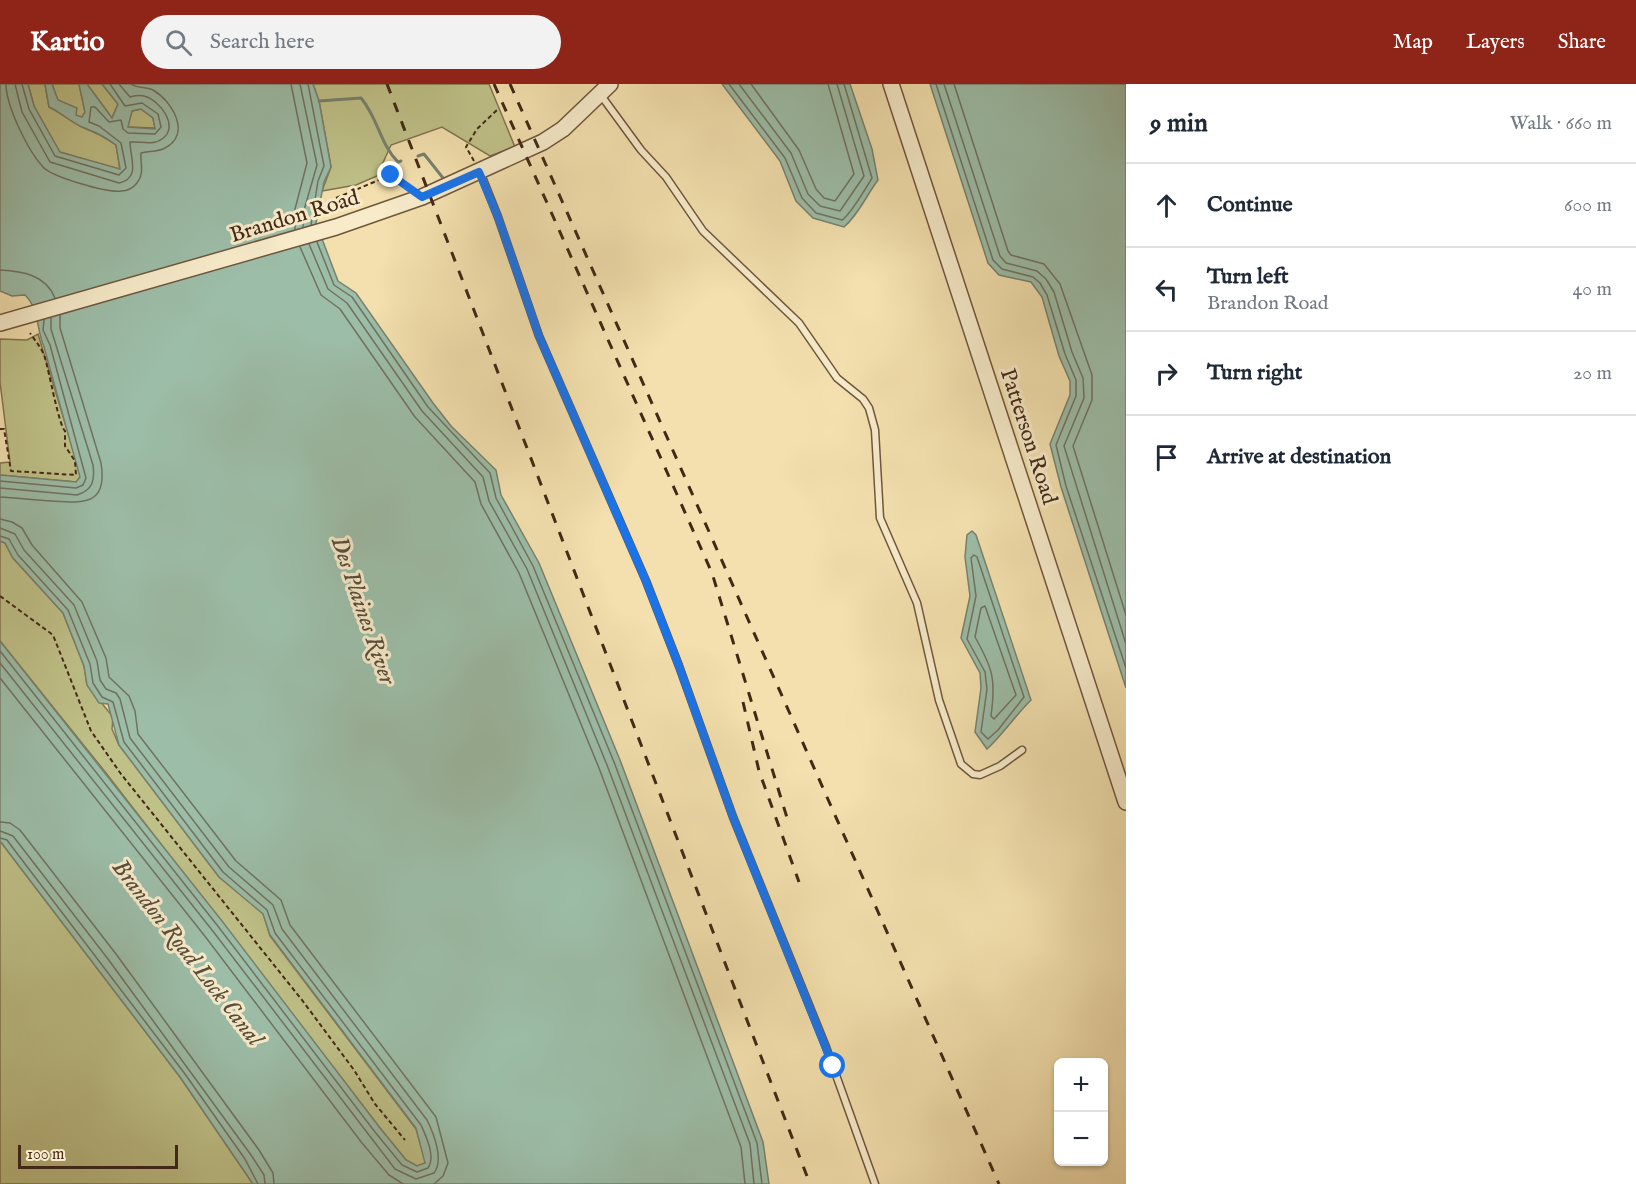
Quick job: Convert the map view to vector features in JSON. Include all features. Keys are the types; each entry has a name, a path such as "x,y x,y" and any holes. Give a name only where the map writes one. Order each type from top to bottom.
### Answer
{"street":[{"name":"Patterson Road","path":"891,84 1126,802"},
{"name":"Brandon Road","path":"0,323 336,227 422,197 543,142 563,129 605,89"}],"lane":[{"path":"605,89 641,150 666,177 703,231 799,323 837,378 863,399 869,408 875,430 880,518 917,603 939,700 961,764 973,774 980,775 1000,766 1022,750"},
{"path":"479,172 498,217 539,336 646,581 733,817 826,1047 875,1184"}],"path":[{"path":"479,172 466,147 477,129 497,110"},
{"path":"336,198 391,175 422,197"},
{"path":"2,429 11,471 76,475 75,461 65,447 65,431 59,426 56,393 45,357 30,333"},
{"path":"0,596 53,635 91,731 121,774 302,1000 354,1070 375,1104 405,1140"}],"green space":[{"path":"28,84 45,84 49,107 116,145 120,170 59,152 34,106"},
{"path":"52,84 79,84 85,112 82,118 76,116 76,108 58,101"},
{"path":"87,84 102,84 118,104 112,118"},
{"path":"313,84 489,84 515,147 490,156 442,127 391,145 377,176 356,185 322,191 331,167 319,101"},
{"path":"141,109 153,118 155,128 127,127 132,111"},
{"path":"38,334 79,469 80,477 76,482 0,475 0,463 10,462 0,382 0,339 27,340"},
{"path":"0,541 5,543 13,558 63,613 84,666 87,685 113,717 112,729 119,745 219,877 263,913 270,936 416,1129 426,1163 417,1166 406,1160 106,773 0,641"},
{"path":"0,841 180,1077 253,1184 0,1184"}],"water":[{"path":"0,84 28,84 34,106 60,152 120,169 116,145 49,107 45,84 52,84 58,100 77,108 76,115 82,117 85,112 79,84 87,84 112,118 118,104 102,84 313,84 319,101 331,167 324,182 316,223 338,281 356,293 451,426 496,470 501,495 539,563 620,760 763,1142 769,1184 253,1184 180,1077 0,841 0,641 222,921 406,1160 417,1166 425,1163 416,1128 270,935 263,914 219,877 119,745 108,704 99,703 87,685 84,666 63,613 13,558 5,543 0,541 0,475 76,482 80,477 33,307 25,295 12,296 0,291","holes":["141,109 153,118 155,129 128,127 132,111"]},
{"path":"722,84 850,84 872,149 878,180 858,211 844,227 813,218 796,201 780,161"},
{"path":"930,84 1126,84 1126,688 1061,487 1050,444 1070,395 1070,381 1059,356 1042,297 1031,282 999,275 988,263"},
{"path":"972,531 976,535 1031,700 987,749 975,732 981,688 980,673 961,638 970,596 965,557 967,535"}],"waterway":[{"path":"319,101 361,98 392,155 398,162 401,161"},
{"path":"418,156 424,154 443,178"}],"railway":[{"path":"387,84 810,1184"},
{"path":"494,84 712,573 788,821"},
{"path":"510,84 999,1184"},
{"path":"743,702 759,771 799,882"}],"route":[{"path":"391,175 422,197 479,172 498,217 539,336 646,581 733,817 833,1066"}],"water label":[{"name":"Des Plaines River","path":"364,610"},
{"name":"Brandon Road Lock Canal","path":"188,952"}]}
